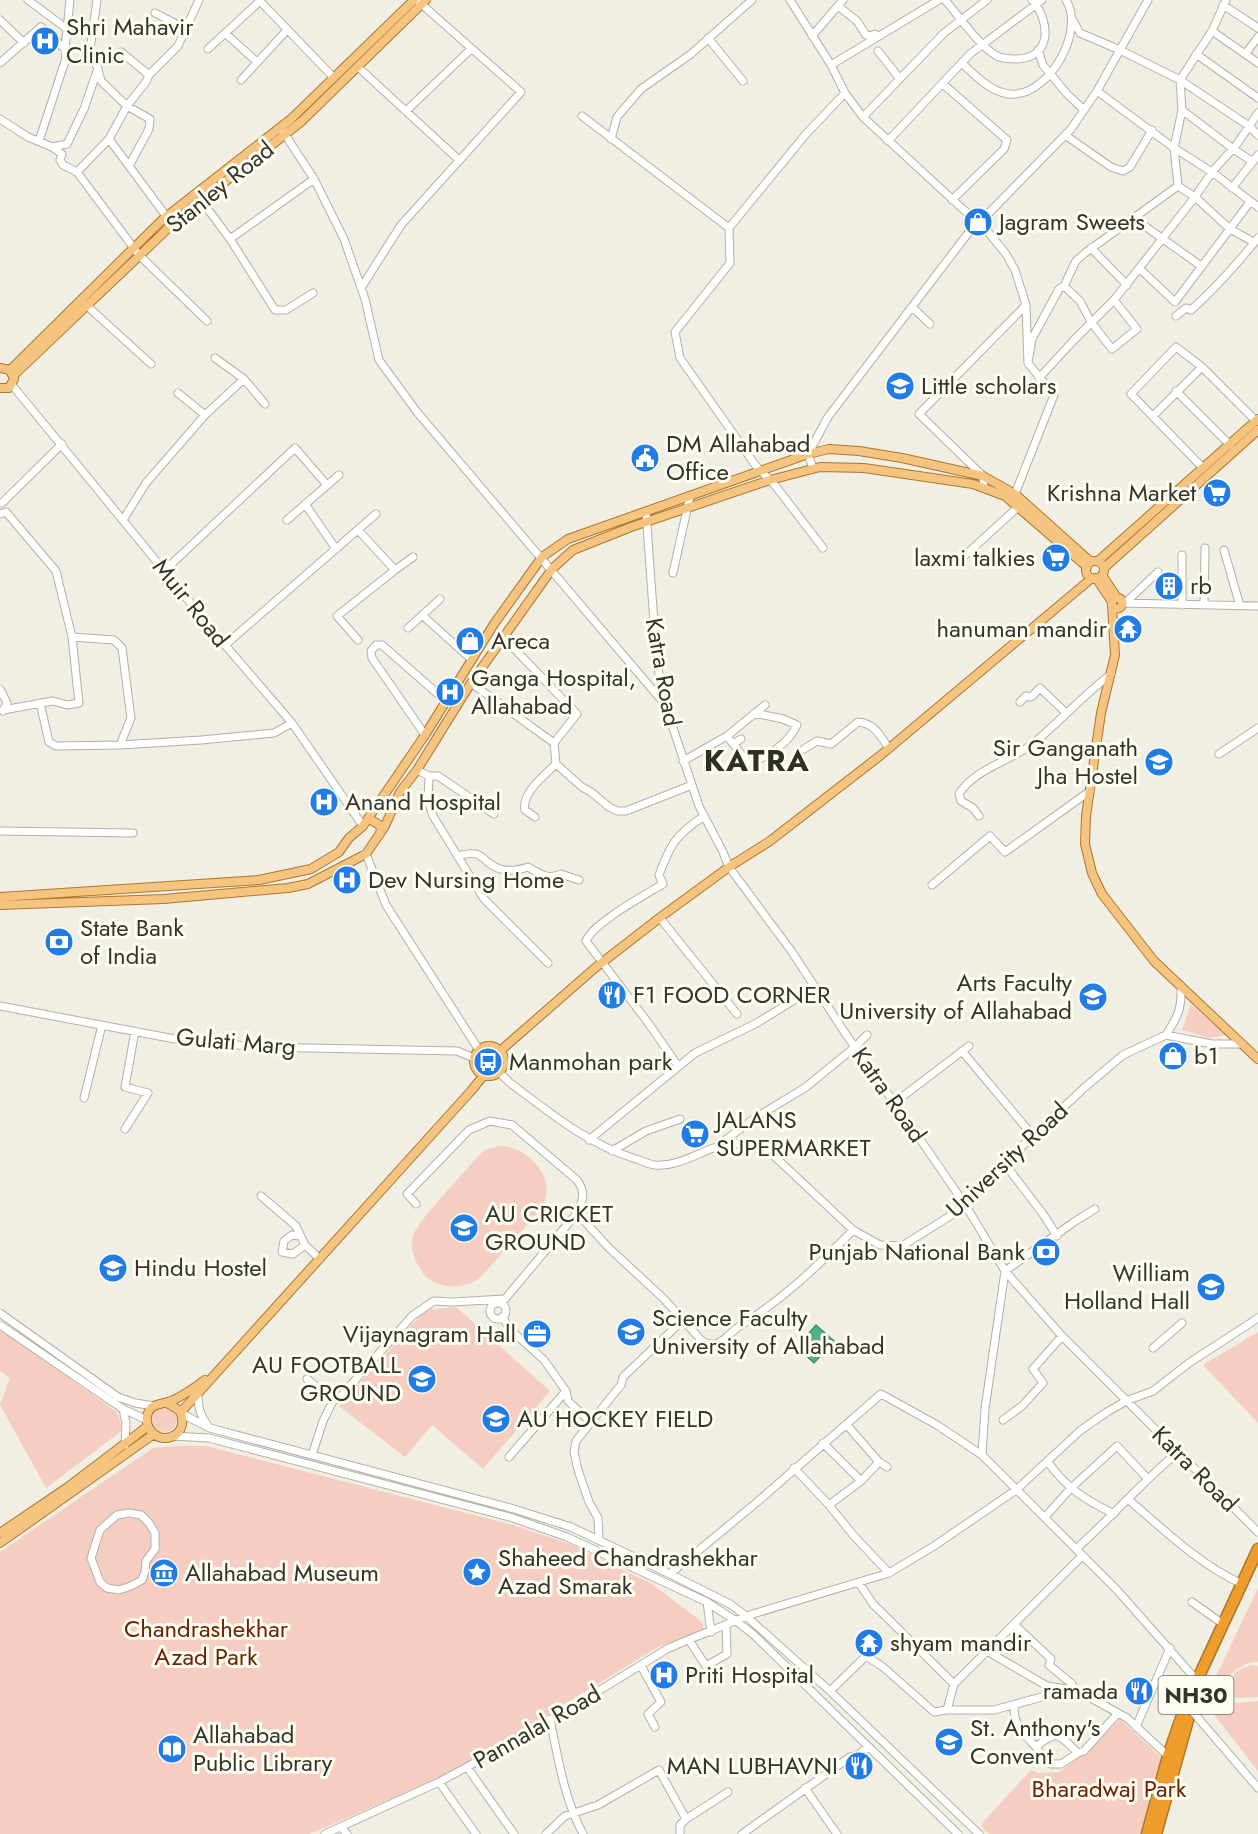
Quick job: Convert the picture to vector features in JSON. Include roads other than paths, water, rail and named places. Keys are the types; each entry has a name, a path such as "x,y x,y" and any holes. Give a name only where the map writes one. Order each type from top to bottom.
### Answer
{"highway":[{"path":"1147,1834 1168,1756 1201,1684 1223,1624 1258,1549"},
{"name":"NH30","path":"1201,1684 1258,1564"},
{"name":"NH30","path":"1156,1834 1189,1706"}],"main road":[{"name":"Stanley Road","path":"12,373 137,251 201,200 357,67 420,1"},
{"name":"Stanley Road","path":"12,373 86,305 137,251 166,216 283,131 334,78 420,1"},
{"path":"0,368 12,373 12,385 5,389 0,388"},
{"path":"500,1051 601,964 660,918 729,867 770,841 889,749 1077,590 1095,570 1203,468 1257,423"},
{"path":"1095,570 1257,423"},
{"path":"0,897 259,880 311,869 339,852 366,822 425,735 494,624 542,557 568,539 808,454 829,449 859,451 983,476 1015,494 1095,570 1118,603 1112,621 1115,655 1101,713 1090,791 1085,844 1092,873 1102,894 1154,960 1258,1059"},
{"path":"0,905 164,898 288,888 308,884 363,856 380,834 400,792 417,770 471,683 552,569 573,550 770,480 820,466 864,468 973,484 1005,496 1095,570"},
{"path":"366,822 381,826 380,834"},
{"path":"345,845 345,853 363,856"},
{"path":"490,1046 500,1051 504,1062 499,1072 492,1076 484,1075 476,1068 474,1058 479,1050 490,1046"},
{"path":"181,1413 484,1075"},
{"path":"167,1402 175,1405 181,1413 182,1426 172,1436 162,1438 154,1434 147,1423 148,1413 154,1406 167,1402 213,1375"},
{"path":"0,1533 46,1503 125,1445 147,1423"},
{"path":"0,1543 154,1434"}],"street":[{"path":"28,0 67,29"},
{"path":"39,141 66,58 69,2 62,0"},
{"path":"98,0 90,49 100,81 128,106 150,119 149,129 129,166"},
{"path":"77,172 109,139 128,106 146,82 148,75 178,46 200,0"},
{"path":"611,139 616,117 641,89 691,54 752,0"},
{"path":"790,0 831,65 845,93 863,117 952,200 974,217"},
{"path":"831,65 939,0"},
{"path":"888,141 962,63 983,44 1036,2 1045,23 1044,40 1038,50 1029,57 1009,59 996,55 983,44 945,0"},
{"path":"863,117 944,33 987,0"},
{"path":"962,63 976,77 997,90 1015,95 1027,92 1051,74 1067,46 1072,19 1070,6 1066,0"},
{"path":"985,217 1065,135 1084,110 1148,0"},
{"path":"208,49 260,1 334,78"},
{"path":"361,288 401,225 521,92 420,1"},
{"path":"812,36 841,3 868,37 921,7"},
{"path":"1178,186 1174,148 1182,110 1180,80 1212,31 1225,3 1258,28"},
{"path":"155,13 186,29"},
{"path":"1072,19 1080,33 1180,80 1249,126 1258,135"},
{"path":"0,20 24,43"},
{"path":"0,63 41,27 65,49"},
{"path":"241,80 287,30"},
{"path":"1212,31 1258,63"},
{"path":"225,33 257,62"},
{"path":"1246,53 1258,37"},
{"path":"708,38 743,81"},
{"path":"406,111 471,49"},
{"path":"1038,50 1043,65 1084,110"},
{"path":"878,51 900,79"},
{"path":"121,52 148,75"},
{"path":"1196,54 1258,98"},
{"path":"357,67 459,160"},
{"path":"52,147 67,144 84,109 98,69"},
{"path":"943,84 1007,140 1004,149 952,200"},
{"path":"1097,91 1258,207"},
{"path":"823,548 761,471 681,358 675,332 730,262 729,228 806,134 845,93"},
{"path":"1182,110 1232,148 1256,158 1232,188"},
{"path":"1040,378 1127,285 1258,113"},
{"path":"582,116 729,228"},
{"path":"0,119 28,137 62,154 60,160 63,165 77,172 137,251 207,321"},
{"path":"1065,135 1111,168 1123,171 1130,167 1152,130"},
{"path":"283,131 314,179 344,239 361,288 379,360 417,412 665,704"},
{"path":"109,139 166,216"},
{"path":"230,239 314,179"},
{"path":"1178,186 1195,197 1230,229 1250,240"},
{"path":"1028,363 1032,339 1059,289 1064,286 1076,261 1178,186"},
{"path":"201,200 230,239 275,310 286,310 313,293"},
{"path":"1140,269 1175,302 1250,202"},
{"path":"972,228 969,222 974,217 972,215 975,213 985,217"},
{"path":"972,228 984,227 987,220 985,217"},
{"path":"1132,218 1202,266"},
{"path":"984,227 1010,262 1026,305 1028,363 1054,395 1015,494"},
{"path":"813,468 808,454 828,417 972,228"},
{"path":"1176,316 1186,308 1191,310 1204,298 1230,272 1258,238"},
{"path":"1091,248 1127,285"},
{"path":"1064,286 1080,301 1091,322 1112,349 1137,329 1114,300"},
{"path":"86,305 151,364"},
{"path":"984,488 983,476 919,414 1026,305"},
{"path":"912,307 930,324"},
{"path":"1203,468 1131,394 1176,347 1202,367 1257,423"},
{"path":"215,358 244,379 265,404"},
{"path":"1153,416 1202,367"},
{"path":"123,520 146,483 205,415 244,379"},
{"name":"Muir Road","path":"12,385 164,572 292,723 366,822"},
{"path":"1176,391 1230,445"},
{"path":"178,393 205,415"},
{"path":"2,503 62,444"},
{"path":"164,572 295,448 327,485"},
{"path":"287,520 339,475"},
{"path":"673,573 690,496"},
{"path":"305,504 336,549"},
{"path":"959,561 1018,507"},
{"path":"0,514 6,512 56,571 72,637 79,704 67,705 53,701 2,712"},
{"name":"Katra Road","path":"646,512 657,664 665,704 704,816 729,867 792,952 966,1206 1005,1271 1062,1336 1258,1532"},
{"path":"225,645 376,514"},
{"path":"358,530 395,570"},
{"path":"1204,605 1205,548"},
{"path":"1224,550 1240,606"},
{"path":"1182,555 1182,605"},
{"path":"358,640 337,616 413,557"},
{"path":"1118,603 1158,572"},
{"path":"408,628 440,599"},
{"path":"1118,603 1258,606"},
{"path":"422,615 472,660"},
{"path":"72,637 114,640 122,648 131,718 120,746"},
{"path":"503,637 577,714 554,743 556,764 582,787 609,807 618,811 626,811 692,785"},
{"path":"425,735 372,658 371,651 376,645 382,645 446,701"},
{"path":"979,816 973,808 961,801 959,794 963,788 989,769 1033,744 1111,674"},
{"path":"471,683 554,743"},
{"path":"1020,702 1026,696 1031,697 1040,688 1066,713"},
{"path":"0,689 7,703 2,712"},
{"path":"40,703 46,732 52,745 120,746 201,740 274,733 292,723"},
{"path":"683,761 727,736 765,705"},
{"path":"727,736 748,764 792,736 797,725 783,719 754,713"},
{"path":"804,748 817,741 831,744 858,722 867,722 876,729 889,749"},
{"path":"1219,754 1258,728"},
{"path":"733,744 741,739"},
{"path":"535,818 525,810 525,801 556,764"},
{"path":"417,770 429,776 438,776 494,814"},
{"path":"429,776 428,801 433,816 484,899 549,963"},
{"path":"932,885 990,836 1005,852 1090,791"},
{"path":"678,1066 586,941 588,936 611,916 663,884 659,875 667,854 682,831 704,816"},
{"path":"0,831 133,833"},
{"path":"457,856 471,853 484,857 498,869 512,871 528,867 545,877 554,878 561,874 579,880"},
{"path":"363,856 386,905 479,1050"},
{"path":"660,918 736,1014"},
{"path":"1180,986 1182,1004 1178,1017 1166,1035 1212,1044 1243,1044"},
{"path":"589,1140 695,1053 757,1023 815,987"},
{"name":"Gulati Marg","path":"0,1006 175,1039 259,1047 457,1051 474,1058"},
{"path":"84,1098 102,1025"},
{"path":"125,1128 148,1093 125,1087 135,1031"},
{"path":"716,1148 754,1118 806,1087 867,1035"},
{"name":"University Road","path":"499,1072 509,1082 589,1140 612,1151 654,1165 672,1164 722,1145 742,1143 773,1155 854,1230 880,1245 902,1246 966,1206 1004,1163 1084,1088 1123,1056 1166,1035"},
{"path":"894,1103 969,1046"},
{"path":"962,1051 1033,1136"},
{"path":"612,1151 646,1131 680,1119"},
{"path":"312,1455 323,1420 333,1401 341,1396 412,1316 434,1301 505,1299 577,1213 584,1197 582,1187 577,1180 512,1125 490,1121 469,1130 407,1194 416,1204"},
{"path":"1004,1163 1057,1236"},
{"path":"261,1196 296,1226 305,1245 320,1259"},
{"path":"982,1455 985,1409 1005,1271 1095,1209"},
{"path":"577,1213 608,1247 664,1299 706,1343 715,1344 752,1320 816,1268 854,1230"},
{"path":"300,1236 292,1235 284,1241 282,1252 293,1254 305,1245"},
{"path":"0,1313 118,1397 154,1406"},
{"path":"502,1317 513,1332 544,1360 566,1391 568,1401 591,1422"},
{"name":"Pannalal Road","path":"325,1834 440,1782 667,1649 746,1616 889,1573 934,1546 1017,1490 1081,1430 1107,1412 1126,1401 1153,1391 1189,1363 1258,1318"},
{"path":"599,1539 598,1518 582,1481 574,1452 576,1442 621,1385 623,1377 683,1320"},
{"path":"1152,1348 1182,1323"},
{"path":"0,1325 147,1423"},
{"path":"1003,1420 1022,1406 1043,1383 1033,1369 1062,1336"},
{"path":"307,1379 333,1401"},
{"path":"509,1457 566,1391"},
{"path":"198,1393 201,1417 210,1428"},
{"path":"670,1574 881,1394 937,1425 982,1455 1077,1548 1201,1684"},
{"path":"123,1409 126,1423 125,1445"},
{"path":"181,1413 210,1428 514,1509 571,1527 708,1593 746,1616 830,1691 979,1834"},
{"path":"846,1424 879,1462 887,1467"},
{"path":"172,1436 209,1438 513,1518 567,1536 707,1602 754,1635 952,1832"},
{"path":"823,1443 861,1481"},
{"path":"1044,1517 1116,1446 1148,1478"},
{"path":"1077,1548 1129,1500 1148,1478 1178,1452"},
{"path":"829,1505 861,1481 879,1462"},
{"path":"1048,1462 1056,1474 1083,1499 1114,1514"},
{"path":"794,1468 889,1573"},
{"path":"1129,1500 1187,1549 1228,1578 1242,1584"},
{"path":"129,1513 141,1515 149,1523 155,1533 155,1549 146,1561 142,1580 119,1590 107,1588 100,1582 91,1558 100,1530 117,1515 129,1513"},
{"path":"947,1710 954,1684 1082,1556"},
{"path":"859,1583 873,1604 954,1684"},
{"path":"708,1593 711,1632"},
{"path":"1192,1602 1223,1624"},
{"path":"1014,1624 1051,1659 1049,1665 1072,1684 1071,1688"},
{"path":"688,1640 706,1666 727,1654 726,1626"},
{"path":"1136,1727 1170,1648"},
{"path":"987,1651 1047,1686 1071,1688 1118,1713 1168,1756"},
{"path":"830,1691 866,1656 883,1667 934,1712 994,1710 1071,1688"},
{"path":"640,1666 661,1702 648,1714 655,1726"},
{"path":"1014,1706 1014,1718 1019,1729 1051,1764 1061,1764 1084,1751 1118,1713"},
{"path":"1189,1706 1258,1788"},
{"path":"550,1719 563,1780 573,1813 583,1834"},
{"path":"1036,1747 1048,1736 1054,1735 1061,1737 1078,1753"},
{"path":"742,1834 850,1757 856,1756 869,1747"},
{"path":"467,1767 514,1834"},
{"path":"546,1834 565,1816 598,1805 659,1770 686,1819"},
{"path":"440,1782 476,1834"},
{"path":"805,1788 837,1834"},
{"path":"680,1834 680,1825 686,1819 728,1792"},
{"path":"341,1827 347,1834"}],"place":[{"name":"Shri Mahavir Clinic","path":"45,41"},
{"name":"Jagram Sweets","path":"978,222"},
{"name":"Little scholars","path":"900,386"},
{"name":"DM Allahabad Office","path":"645,458"},
{"name":"Krishna Market","path":"1217,493"},
{"name":"laxmi talkies","path":"1056,558"},
{"name":"rb","path":"1169,586"},
{"name":"hanuman mandir","path":"1128,629"},
{"name":"Areca","path":"470,641"},
{"name":"Ganga Hospital, Allahabad","path":"450,692"},
{"name":"Sir Ganganath Jha Hostel","path":"1159,762"},
{"name":"Anand Hospital","path":"324,802"},
{"name":"Dev Nursing Home","path":"347,880"},
{"name":"State Bank of India","path":"59,942"},
{"name":"F1 FOOD CORNER","path":"612,995"},
{"name":"Arts Faculty University of Allahabad","path":"1093,997"},
{"name":"b1","path":"1173,1056"},
{"name":"Manmohan park","path":"488,1062"},
{"name":"JALANS SUPERMARKET","path":"695,1134"},
{"name":"AU CRICKET GROUND","path":"464,1228"},
{"name":"Punjab National Bank","path":"1046,1252"},
{"name":"Hindu Hostel","path":"113,1268"},
{"name":"William Holland Hall","path":"1211,1287"},
{"name":"Science Faculty University of Allahabad","path":"631,1332"},
{"name":"Vijaynagram Hall","path":"537,1334"},
{"name":"AU FOOTBALL GROUND","path":"422,1379"},
{"name":"AU HOCKEY FIELD","path":"496,1419"},
{"name":"Shaheed Chandrashekhar Azad Smarak","path":"477,1572"},
{"name":"Allahabad Museum","path":"164,1573"},
{"name":"shyam mandir","path":"869,1643"},
{"name":"Priti Hospital","path":"664,1675"},
{"name":"ramada","path":"1139,1691"},
{"name":"St. Anthony's Convent","path":"949,1742"},
{"name":"Allahabad Public Library","path":"172,1749"},
{"name":"MAN LUBHAVNI","path":"859,1766"}],"district":[{"name":"KATRA","path":"757,761"}],"park label":[{"name":"Chandrashekhar Azad Park","path":"206,1643"},
{"name":"Bharadwaj Park","path":"1109,1789"}]}
